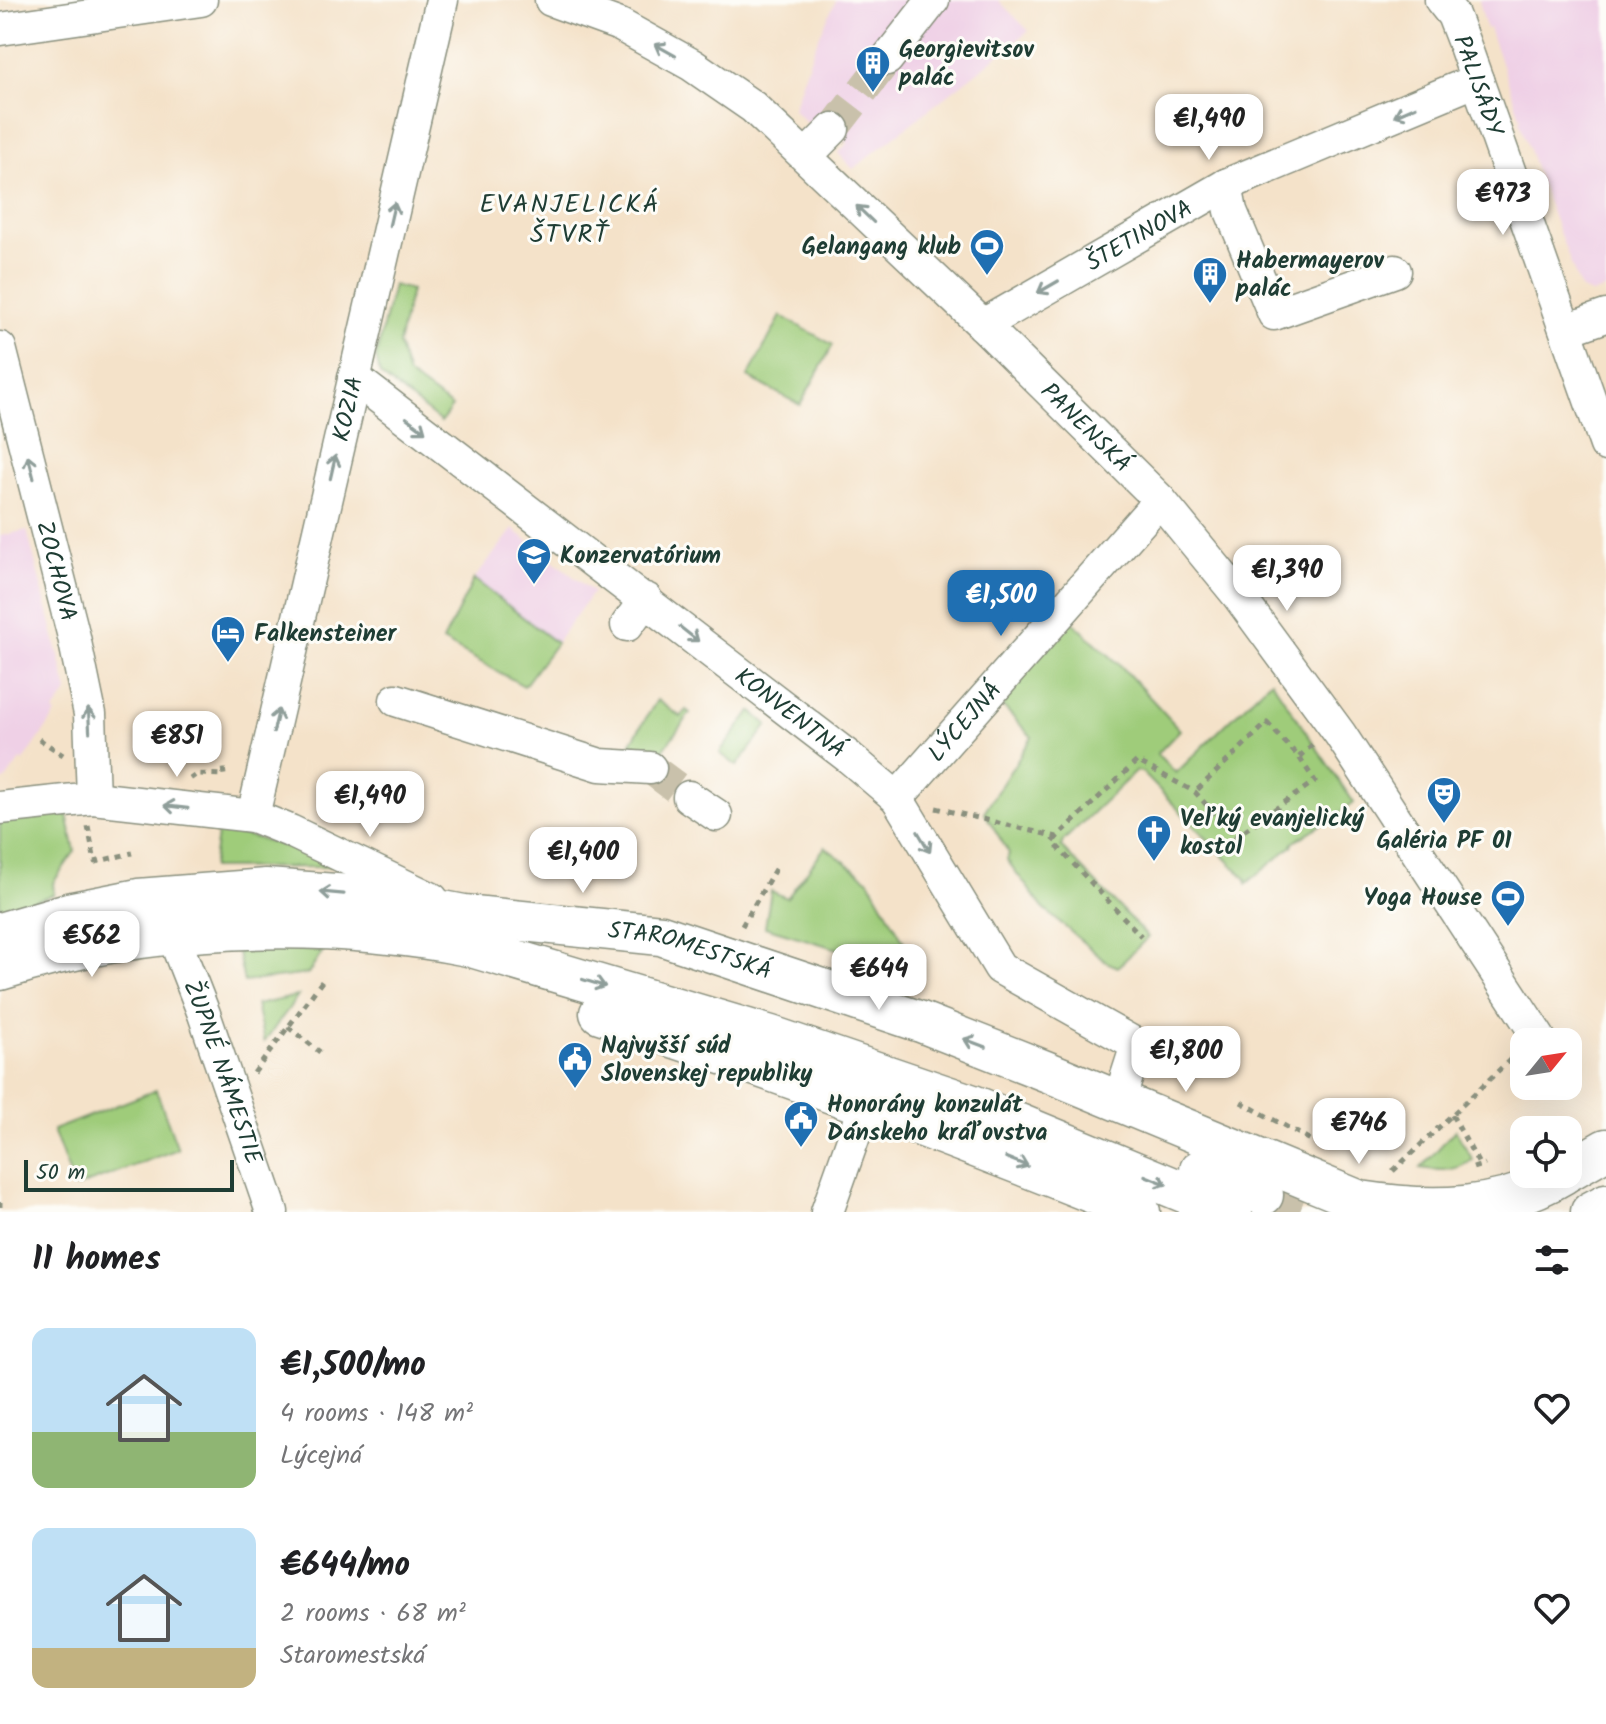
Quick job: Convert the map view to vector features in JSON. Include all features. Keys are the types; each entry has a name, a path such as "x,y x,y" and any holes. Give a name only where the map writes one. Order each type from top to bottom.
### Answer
{"main road":[{"name":"STAROMESTSKÁ","path":"0,933 72,912 138,899 266,889 364,896 464,915 661,935 921,1022 1308,1177 1360,1201 1392,1196 1478,1210 1545,1188"},
{"name":"STAROMESTSKÁ","path":"464,915 810,1021 988,1085 1248,1204"},
{"name":"STAROMESTSKÁ","path":"0,970 64,951 173,935 288,929 425,938 468,946 771,1036 1248,1204"},
{"name":"STAROMESTSKÁ","path":"382,934 427,958 683,1040 945,1133 1140,1212"},
{"name":"STAROMESTSKÁ","path":"1582,1165 1606,1149"},
{"path":"1308,1177 1331,1212"},
{"path":"1591,1212 1606,1204"}],"street":[{"path":"0,29 201,0"},
{"name":"KOZIA","path":"253,816 442,0"},
{"name":"PANENSKÁ","path":"551,0 620,25 692,65 753,107 983,325 1160,500 1292,667 1340,734 1500,978 1515,983 1546,1028"},
{"path":"887,59 933,0"},
{"name":"PALISÁDY","path":"1441,0 1453,15 1606,445"},
{"name":"ŠTETINOVA","path":"983,325 1226,185 1477,80"},
{"path":"806,156 833,129"},
{"path":"1226,185 1231,211 1274,314 1395,271"},
{"path":"1566,330 1606,316"},
{"name":"ZOCHOVA","path":"0,348 74,637 90,714 90,809"},
{"name":"KONVENTNÁ","path":"354,378 636,612 790,714 850,758 897,798 1000,968 1137,1045 1119,1101"},
{"name":"LÝCEJNÁ","path":"897,798 1160,500"},
{"path":"396,700 600,765 650,768"},
{"path":"689,797 716,815"},
{"path":"0,808 253,816 464,915"},
{"name":"ŽUPNÉ NÁMESTIE","path":"173,935 191,1011 233,1100 272,1212"},
{"path":"191,1011 251,1212"},
{"path":"827,1212 865,1105"}],"path":[{"path":"1141,936 1053,842 1137,761 1195,792 1235,837 1315,781 1299,757 1267,723 1195,792"},
{"path":"39,739 64,755"},
{"path":"1299,757 1318,739"},
{"path":"197,774 224,775 223,767"},
{"path":"332,816 340,787"},
{"path":"897,798 1057,837"},
{"path":"90,809 95,862 132,853"},
{"path":"741,927 778,864"},
{"path":"233,1100 323,980"},
{"path":"288,1027 320,1052"},
{"path":"1392,1196 1452,1115 1510,1065"},
{"path":"1241,1102 1308,1177"},
{"path":"1452,1115 1480,1166"}],"shaded area":[{"name":"Georgievitsov palác","path":"836,0 998,0 1029,31 853,169 838,153 848,143 828,122 819,115 808,124 793,109 813,50"},
{"path":"1479,0 1606,0 1606,289 1592,294 1581,290 1539,179 1489,28 1486,29"},
{"name":"Konzervatórium","path":"513,529 593,592 556,643 474,579"},
{"path":"27,530 68,692 23,762 20,760 5,781 0,781 0,536"}],"green space":[{"path":"393,285 411,290 398,344 408,375 452,407 441,422 380,375 376,356"},
{"path":"781,316 833,345 800,405 748,377"},
{"path":"474,579 556,643 524,686 443,641"},
{"path":"1066,616 1121,666 1180,730 1157,754 1176,773 1271,680 1354,803 1293,843 1246,884 1246,879 1142,772 1136,771 1063,841 1061,847 1148,937 1118,967 1106,962 1043,908 1007,860 1009,853 984,812 1032,737 995,698"},
{"path":"657,700 681,717 686,710 690,713 655,761 629,746"},
{"path":"751,711 768,725 737,766 720,753"},
{"path":"66,810 75,851 53,883 54,894 0,913 0,818"},
{"path":"218,828 330,858 329,867 212,868"},
{"path":"825,847 869,880 904,942 899,955 885,949 881,962 765,927 771,891 787,898"},
{"path":"236,945 323,951 308,974 244,982"},
{"path":"298,996 264,1042 256,1005"},
{"path":"156,1090 178,1149 75,1188 53,1130"},
{"path":"1455,1130 1473,1160 1448,1170 1421,1168"}],"tunnel":[{"path":"833,129 887,59"},
{"path":"650,768 689,797"},
{"path":"1263,1195 1305,1212"}],"place":[{"name":"Georgievitsov palác","path":"873,94"},
{"name":"Gelangang klub","path":"987,277"},
{"name":"Habermayerov palác","path":"1210,305"},
{"name":"Konzervatórium","path":"534,586"},
{"name":"Falkensteiner","path":"228,664"},
{"name":"Galéria PF 01","path":"1444,825"},
{"name":"Veľký evanjelický kostol","path":"1154,863"},
{"name":"Yoga House","path":"1508,928"},
{"name":"Najvyšší súd Slovenskej republiky","path":"575,1090"},
{"name":"Honorány konzulát Dánskeho kráľovstva","path":"801,1149"}],"district":[{"name":"EVANJELICKÁ ŠTVRŤ","path":"570,218"}]}
